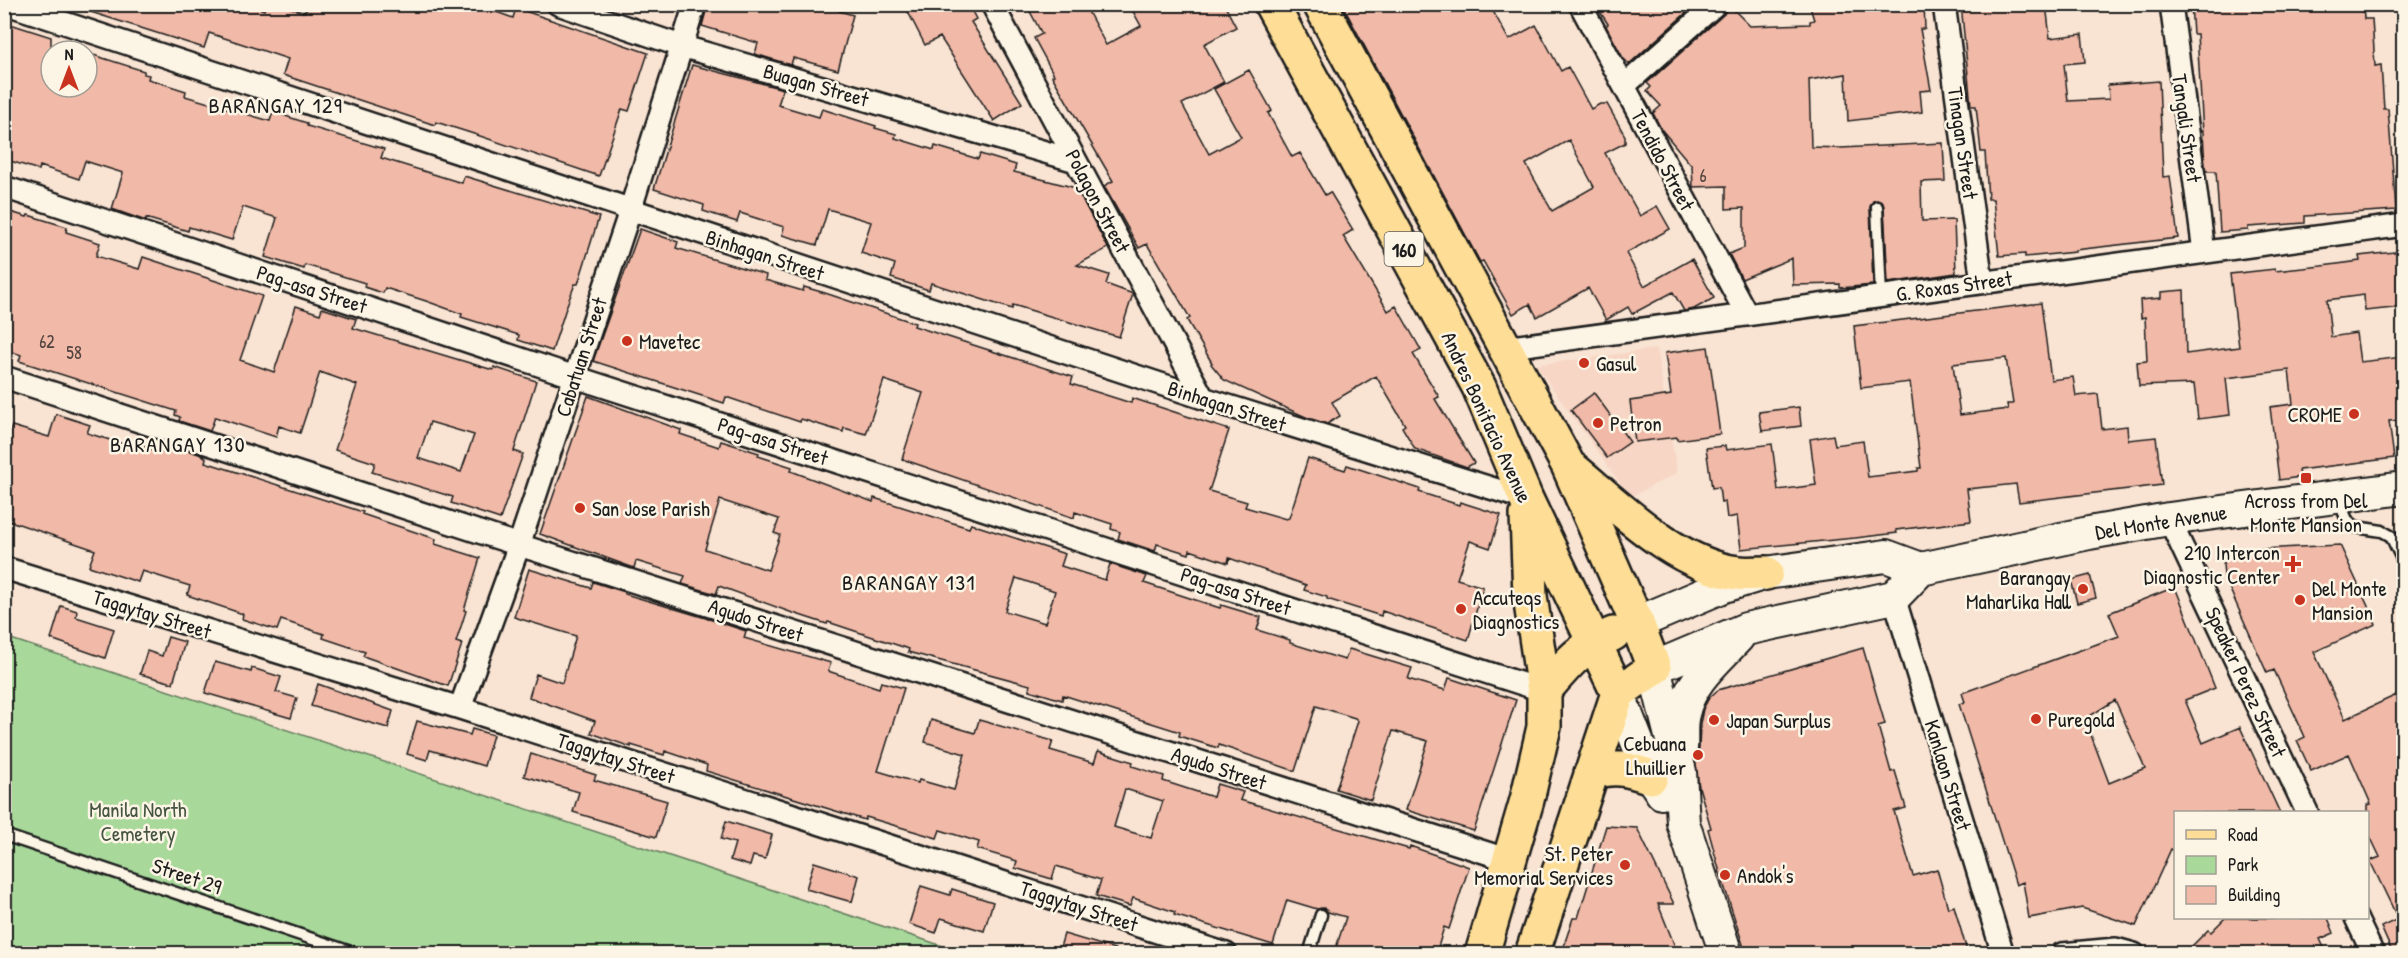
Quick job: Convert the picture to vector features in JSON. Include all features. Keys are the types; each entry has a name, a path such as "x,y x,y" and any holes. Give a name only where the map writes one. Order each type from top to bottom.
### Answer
{"main road":[{"name":"Andres Bonifacio Avenue","path":"1271,4 1479,387 1526,499 1618,693"},
{"name":"Andres Bonifacio Avenue","path":"1320,4 1568,465 1637,622 1654,668"},
{"path":"1532,954 1618,693 1654,668 1746,629 1894,597 1921,568 1886,556 1766,573 1736,573 1696,560 1636,523 1568,465"},
{"name":"Del Monte Avenue","path":"1921,568 2169,519 2403,488"},
{"path":"1482,954 1527,800 1544,727 1544,691 1530,596 1526,499"},
{"path":"1544,691 1575,655 1594,642 1724,586 1766,573"},
{"path":"1666,775 1690,692 1700,677 1746,629"},
{"path":"1654,668 1666,775"},
{"path":"1618,693 1666,775 1726,954"},
{"path":"1591,773 1605,768 1666,775"}],"street":[{"name":"Binhagan Street","path":"7,4 1203,398 1526,499"},
{"name":"Buagan Street","path":"558,4 681,46 1076,161"},
{"name":"Cabatuan Street","path":"460,708 519,544 575,377 695,4"},
{"name":"Polagon Street","path":"992,4 1203,398"},
{"name":"Tendido Street","path":"1580,4 1747,315"},
{"path":"1624,86 1716,4"},
{"name":"Tinagan Street","path":"1944,4 1982,282"},
{"name":"Tangali Street","path":"2171,4 2204,252"},
{"name":"Pag-asa Street","path":"4,187 575,377 1544,691"},
{"name":"G. Roxas Street","path":"1504,348 2403,225"},
{"name":"Agudo Street","path":"4,377 1509,860"},
{"name":"Speaker Perez Street","path":"2169,519 2306,811"},
{"name":"Tagaytay Street","path":"4,568 460,708 1226,954"},
{"name":"Kanlaon Street","path":"1894,597 2003,954"},
{"path":"2356,919 2373,954"},
{"path":"2062,954 2084,950 2116,949 2134,954"}],"lane":[{"path":"1877,207 1881,296"},
{"path":"2338,498 2347,520 2356,527 2382,531 2391,536 2403,563"},
{"name":"Street 29","path":"4,835 357,954"},
{"path":"1309,954 1321,915"}],"shaded area":[{"path":"1656,349 1677,473 1630,497 1536,365"}],"green space":[{"name":"Manila North Cemetery","path":"5,637 964,953 5,954"}],"building":[{"path":"79,4 246,4 264,10 266,4 279,4 303,12 306,11 308,4 474,4 513,18 516,8 648,53 629,111 622,109 599,176 477,135 436,122 435,125 283,75 288,59 249,46 209,33 204,48 78,8"},
{"path":"708,4 799,4 816,10 818,4 840,4 839,11 853,15 838,70 793,58 791,65 755,54 758,43 702,26"},
{"path":"904,4 968,4 976,19 971,22 1022,103 994,121 940,37 925,45"},
{"path":"1026,4 1084,4 1106,45 1141,26 1129,4 1224,4 1236,27 1204,44 1224,82 1182,104 1209,154 1241,137 1214,89 1249,70 1272,111 1268,113 1292,157 1300,153 1325,195 1330,192 1353,230 1343,236 1388,311 1396,306 1421,350 1413,354 1439,397 1435,399 1474,463 1467,467 1415,449 1402,427 1405,425 1376,376 1332,402 1340,416 1327,424 1308,418 1224,380 1211,364 1187,320 1190,318 1147,244 1139,248 1104,186 1113,181 1052,76 1054,75 1034,38 1042,34"},
{"path":"1342,4 1489,4 1509,40 1536,25 1561,71 1568,67 1591,109 1600,104 1607,104 1625,136 1625,143 1605,153 1640,216 1657,206 1670,229 1626,253 1644,286 1692,259 1714,298 1694,309 1684,311 1673,292 1632,314 1628,307 1606,320 1588,288 1537,317 1530,304 1513,314 1483,261 1480,262","holes":["1569,140 1594,187 1552,211 1526,164"]},
{"path":"1595,4 1696,4 1629,64 1623,58 1606,26 1608,24"},
{"path":"1728,4 1750,26 1810,24 1810,21 1814,20 1809,4 1924,4 1925,29 1920,29 1931,90 1920,91 1922,112 1848,121 1846,74 1809,80 1811,147 1841,148 1943,143 1945,181 1921,182 1922,221 1954,220 1956,273 1888,283 1884,207 1883,203 1877,200 1873,201 1870,207 1873,285 1840,288 1840,284 1793,285 1792,258 1742,279 1729,254 1744,248 1744,208 1726,209 1726,186 1693,187 1692,166 1661,129 1653,113 1661,106 1647,91 1651,87 1647,83 1724,14"},
{"path":"1961,4 2046,4 2050,38 2082,34 2085,62 2064,64 2068,101 2109,99 2108,85 2159,81 2163,177 2170,176 2178,238 2075,250 2075,252 2025,257 2025,254 1999,256 1993,199 1988,199 1985,152 1981,152 1976,106 1971,106"},
{"path":"2191,4 2363,4 2364,19 2372,19 2375,66 2381,65 2384,109 2388,109 2396,210 2305,216 2305,223 2248,227 2248,230 2220,232 2216,171 2206,171 2205,166 2197,34 2193,34"},
{"path":"4,22 51,37 51,39 39,39 39,99 99,99 99,57 144,71 144,74 149,75 148,79 186,91 185,96 270,121 273,112 307,123 307,126 384,149 381,158 462,183 464,176 599,217 578,284 575,284 552,351 518,340 519,335 461,317 462,314 426,301 385,288 383,293 364,287 365,283 326,271 305,265 304,269 265,257 277,218 243,207 232,240 189,227 188,231 146,218 146,221 112,209 123,173 85,161 79,179 40,166 39,170 4,159"},
{"path":"692,65 783,89 778,105 819,117 822,109 876,126 875,128 896,134 895,138 934,150 935,146 978,159 980,154 1016,165 1014,172 1076,188 1108,248 1077,265 1109,275 1106,284 1133,294 1119,337 1013,305 1012,309 931,283 929,290 891,278 895,264 861,253 871,222 828,209 817,245 782,235 784,227 740,213 737,222 703,211 704,205 654,189"},
{"path":"4,210 67,227 66,232 100,243 96,256 139,269 143,257 262,296 240,360 274,372 296,306 320,314 322,308 356,319 353,328 536,381 514,451 523,454 500,519 451,503 453,497 372,472 375,463 335,450 357,385 320,372 300,433 279,426 276,437 215,417 210,431 179,421 180,417 175,415 176,411 19,361 21,355 4,349","holes":["430,422 474,435 461,472 418,458"]},
{"path":"640,229 678,242 676,248 766,275 765,280 803,291 804,287 825,293 915,323 914,326 1073,377 1071,384 1131,403 1132,398 1229,430 1209,491 1247,502 1245,507 1289,518 1308,458 1345,470 1347,465 1420,489 1419,492 1459,505 1460,502 1501,515 1490,548 1470,541 1457,579 1483,587 1468,640 1382,611 1381,616 1327,599 1327,597 1304,590 1306,585 1229,558 1228,563 1190,550 1189,554 1157,544 1155,551 1118,539 1120,532 1111,529 1112,524 1075,512 1074,518 902,459 923,393 884,380 866,434 844,428 843,432 801,419 800,422 726,397 724,403 593,361"},
{"path":"2403,251 2403,307 2365,311 2364,295 2327,300 2331,337 2356,333 2360,362 2403,357 2403,420 2389,421 2394,458 2299,470 2300,477 2279,480 2270,407 2293,404 2289,370 2226,378 2230,415 2198,419 2194,384 2139,386 2137,362 2147,361 2145,317 2141,318 2140,300 2161,298 2161,292 2184,290 2186,354 2239,347 2230,274 2360,261 2359,256"},
{"path":"2041,303 2051,380 2073,377 2076,396 2098,394 2102,429 2127,426 2128,440 2156,437 2162,485 2019,502 2016,484 1967,489 1971,521 1896,530 1897,533 1741,549 1737,516 1727,518 1725,502 1721,503 1719,487 1712,488 1706,448 1725,446 1726,450 1772,444 1778,490 1816,485 1810,439 1833,435 1835,445 1863,441 1868,477 1918,471 1918,468 1921,468 1910,382 1861,388 1854,326","holes":["2006,358 2013,404 2007,404 2008,409 1960,415 1953,364"]},
{"path":"1708,347 1720,434 1677,440 1677,437 1635,442 1630,401 1671,395 1665,353"},
{"name":"Petron","path":"1594,393 1630,442 1607,458 1571,410"},
{"path":"588,396 681,430 680,434 719,447 721,441 759,453 758,456 792,467 791,471 873,502 874,498 969,528 971,524 1065,554 1061,566 1105,580 1110,564 1147,576 1144,583 1220,608 1221,605 1261,617 1257,630 1290,640 1290,643 1345,660 1349,649 1412,668 1408,679 1445,690 1449,678 1516,700 1474,831 1406,810 1428,741 1393,731 1371,800 1336,789 1358,721 1355,718 1316,706 1295,771 1219,745 1218,748 1179,736 1180,732 1063,695 1062,700 1029,690 1030,685 908,652 909,649 790,612 719,586 716,594 682,584 685,576 636,561 634,568 540,534","holes":["720,500 779,519 774,533 780,535 768,570 705,549","1016,578 1055,591 1045,623 1005,611"]},
{"path":"1799,407 1801,426 1762,431 1759,412"},
{"path":"56,414 90,425 87,433 143,450 144,447 168,454 171,445 202,455 206,458 205,462 363,512 362,514 436,539 435,544 480,558 456,642 462,644 448,686 363,656 365,652 323,638 324,634 281,620 277,630 242,619 243,614 187,595 190,586 142,571 138,582 89,566 95,550 4,519 4,448 12,426 49,437"},
{"path":"2340,545 2376,624 2314,652 2345,719 2403,692 2403,954 2393,954 2381,927 2398,919 2370,861 2380,857 2369,834 2367,805 2371,804 2349,754 2311,771 2297,741 2305,737 2274,670 2267,673 2224,576 2223,564 2228,556 2241,550"},
{"path":"529,569 591,588 593,582 746,631 744,638 831,663 828,671 879,688 881,682 904,688 878,771 918,783 919,780 954,790 965,754 925,742 931,720 975,733 979,720 1053,741 1050,750 1094,763 1098,751 1133,762 1132,766 1164,776 1163,781 1213,797 1217,784 1243,792 1240,800 1409,849 1410,846 1469,867 1449,929 1444,927 1436,954 1334,954 1346,917 1328,912 1324,908 1317,909 1287,900 1273,945 1174,915 1175,912 1133,898 1130,906 1096,896 1101,880 1056,866 1052,879 1015,868 1017,861 977,849 979,842 940,830 937,838 866,817 865,820 706,771 707,765 665,751 664,755 631,745 631,747 591,733 595,721 529,697 536,674 562,683 576,636 514,617","holes":["1125,789 1163,801 1151,838 1114,827"]},
{"name":"Barangay Maharlika Hall","path":"2090,575 2096,598 2077,603 2071,580"},
{"path":"2175,587 2215,688 2185,700 2203,743 2240,727 2279,811 2174,811 2174,850 2171,849 2136,926 2082,908 2029,918 2023,882 2016,885 1959,704 1965,702 1962,693 2119,636 2109,613","holes":["2115,700 2145,768 2109,783 2085,719"]},
{"path":"61,606 77,611 76,617 114,629 105,658 51,639"},
{"path":"168,637 185,642 173,683 140,674 147,651 162,656"},
{"path":"1863,648 1885,724 1878,726 1891,772 1895,771 1906,808 1894,811 1913,876 1937,869 1948,908 1954,906 1967,951 1957,954 1746,954 1720,873 1708,829 1711,828 1699,787 1695,759 1699,749 1703,709 1709,698 1718,690"},
{"path":"215,662 251,672 252,668 281,677 276,692 297,698 291,718 205,693"},
{"path":"318,684 393,711 388,728 311,706"},
{"path":"417,721 470,735 472,729 493,735 484,766 430,750 427,760 407,754"},
{"path":"531,754 596,775 594,780 667,801 656,837 573,812 579,792 524,776"},
{"path":"726,821 772,835 765,859 753,856 750,866 730,860 735,843 721,839"},
{"path":"1606,826 1637,828 1674,904 1658,904 1678,954 1561,954 1573,918 1578,918"},
{"path":"814,862 859,876 852,902 806,889"},
{"path":"921,886 950,895 952,889 993,902 984,931 941,918 936,933 909,924"},
{"path":"2224,919 2328,919 2334,933 2320,939 2327,954 2184,954 2208,930 2211,932"},
{"path":"1064,934 1115,949 1115,954 1058,954"}],"place":[{"name":"Mavetec","path":"627,341"},
{"name":"Gasul","path":"1584,363"},
{"name":"CROME","path":"2354,414"},
{"name":"Petron","path":"1598,423"},
{"name":"Across from Del Monte Mansion","path":"2306,478"},
{"name":"San Jose Parish","path":"580,508"},
{"name":"210 Intercon Diagnostic Center","path":"2293,564"},
{"name":"Barangay Maharlika Hall","path":"2083,589"},
{"name":"Del Monte Mansion","path":"2300,600"},
{"name":"Accuteqs Diagnostics","path":"1461,609"},
{"name":"Puregold","path":"2036,719"},
{"name":"Japan Surplus","path":"1714,720"},
{"name":"Cebuana Lhuillier","path":"1698,755"},
{"name":"St. Peter Memorial Services","path":"1625,865"},
{"name":"Andok's","path":"1725,875"}],"district":[{"name":"BARANGAY 129","path":"276,105"},
{"name":"BARANGAY 130","path":"178,444"},
{"name":"BARANGAY 131","path":"909,582"}]}
